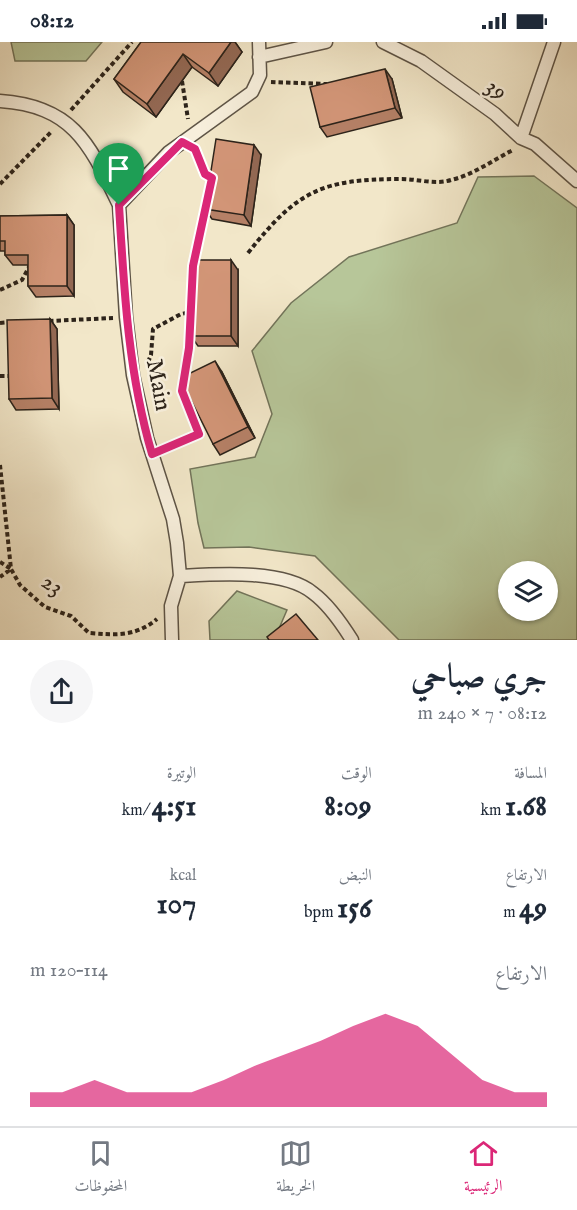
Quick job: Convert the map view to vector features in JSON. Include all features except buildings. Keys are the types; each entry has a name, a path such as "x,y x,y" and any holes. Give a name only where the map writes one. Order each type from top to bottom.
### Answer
{"lane":[{"path":"119,205 182,142 244,100 259,81 259,42"},
{"path":"259,57 326,42"},
{"name":"39","path":"383,42 421,61 495,114 520,138 535,144 577,181"},
{"path":"520,138 554,42"},
{"name":"Main","path":"0,101 33,106 62,120 84,139 119,205 126,317 132,367 152,454 173,519 180,576 171,606 172,640"},
{"path":"180,576 276,578 294,582 313,593 352,640"}],"path":[{"path":"182,81 188,119 182,142 195,149 205,174 218,183"},
{"path":"259,81 333,84"},
{"path":"248,253 276,218 294,203 318,190 333,184 376,179 450,181 515,149 520,138"},
{"path":"209,190 212,178"},
{"path":"193,266 207,202"},
{"path":"0,290 22,280 30,265"},
{"path":"192,301 182,391 199,434"},
{"path":"132,367 147,364 152,355 153,329 181,314 191,312 198,314"},
{"path":"46,321 126,317"},
{"path":"0,323 23,322"},
{"path":"0,376 15,376"},
{"path":"152,454 208,430"},
{"name":"23","path":"0,465 11,569 20,585 45,607 71,616 89,633"},
{"path":"0,562 11,569 0,577"},
{"path":"89,640 89,633 130,634 139,632 171,606"},
{"path":"123,640 130,634"}],"green space":[{"path":"11,42 102,42 86,61 15,61"},
{"path":"534,176 577,208 577,640 399,640 315,556 249,547 204,548 190,469 255,457 272,414 252,351 291,303 349,257 457,223 478,177"},
{"path":"237,591 287,610 274,640 210,640 209,621"}],"route":[{"path":"182,142 195,149 205,174 212,178 193,266 189,348 182,391 189,414 199,434 152,454 133,375 126,317 119,205 169,152 182,142"}]}
